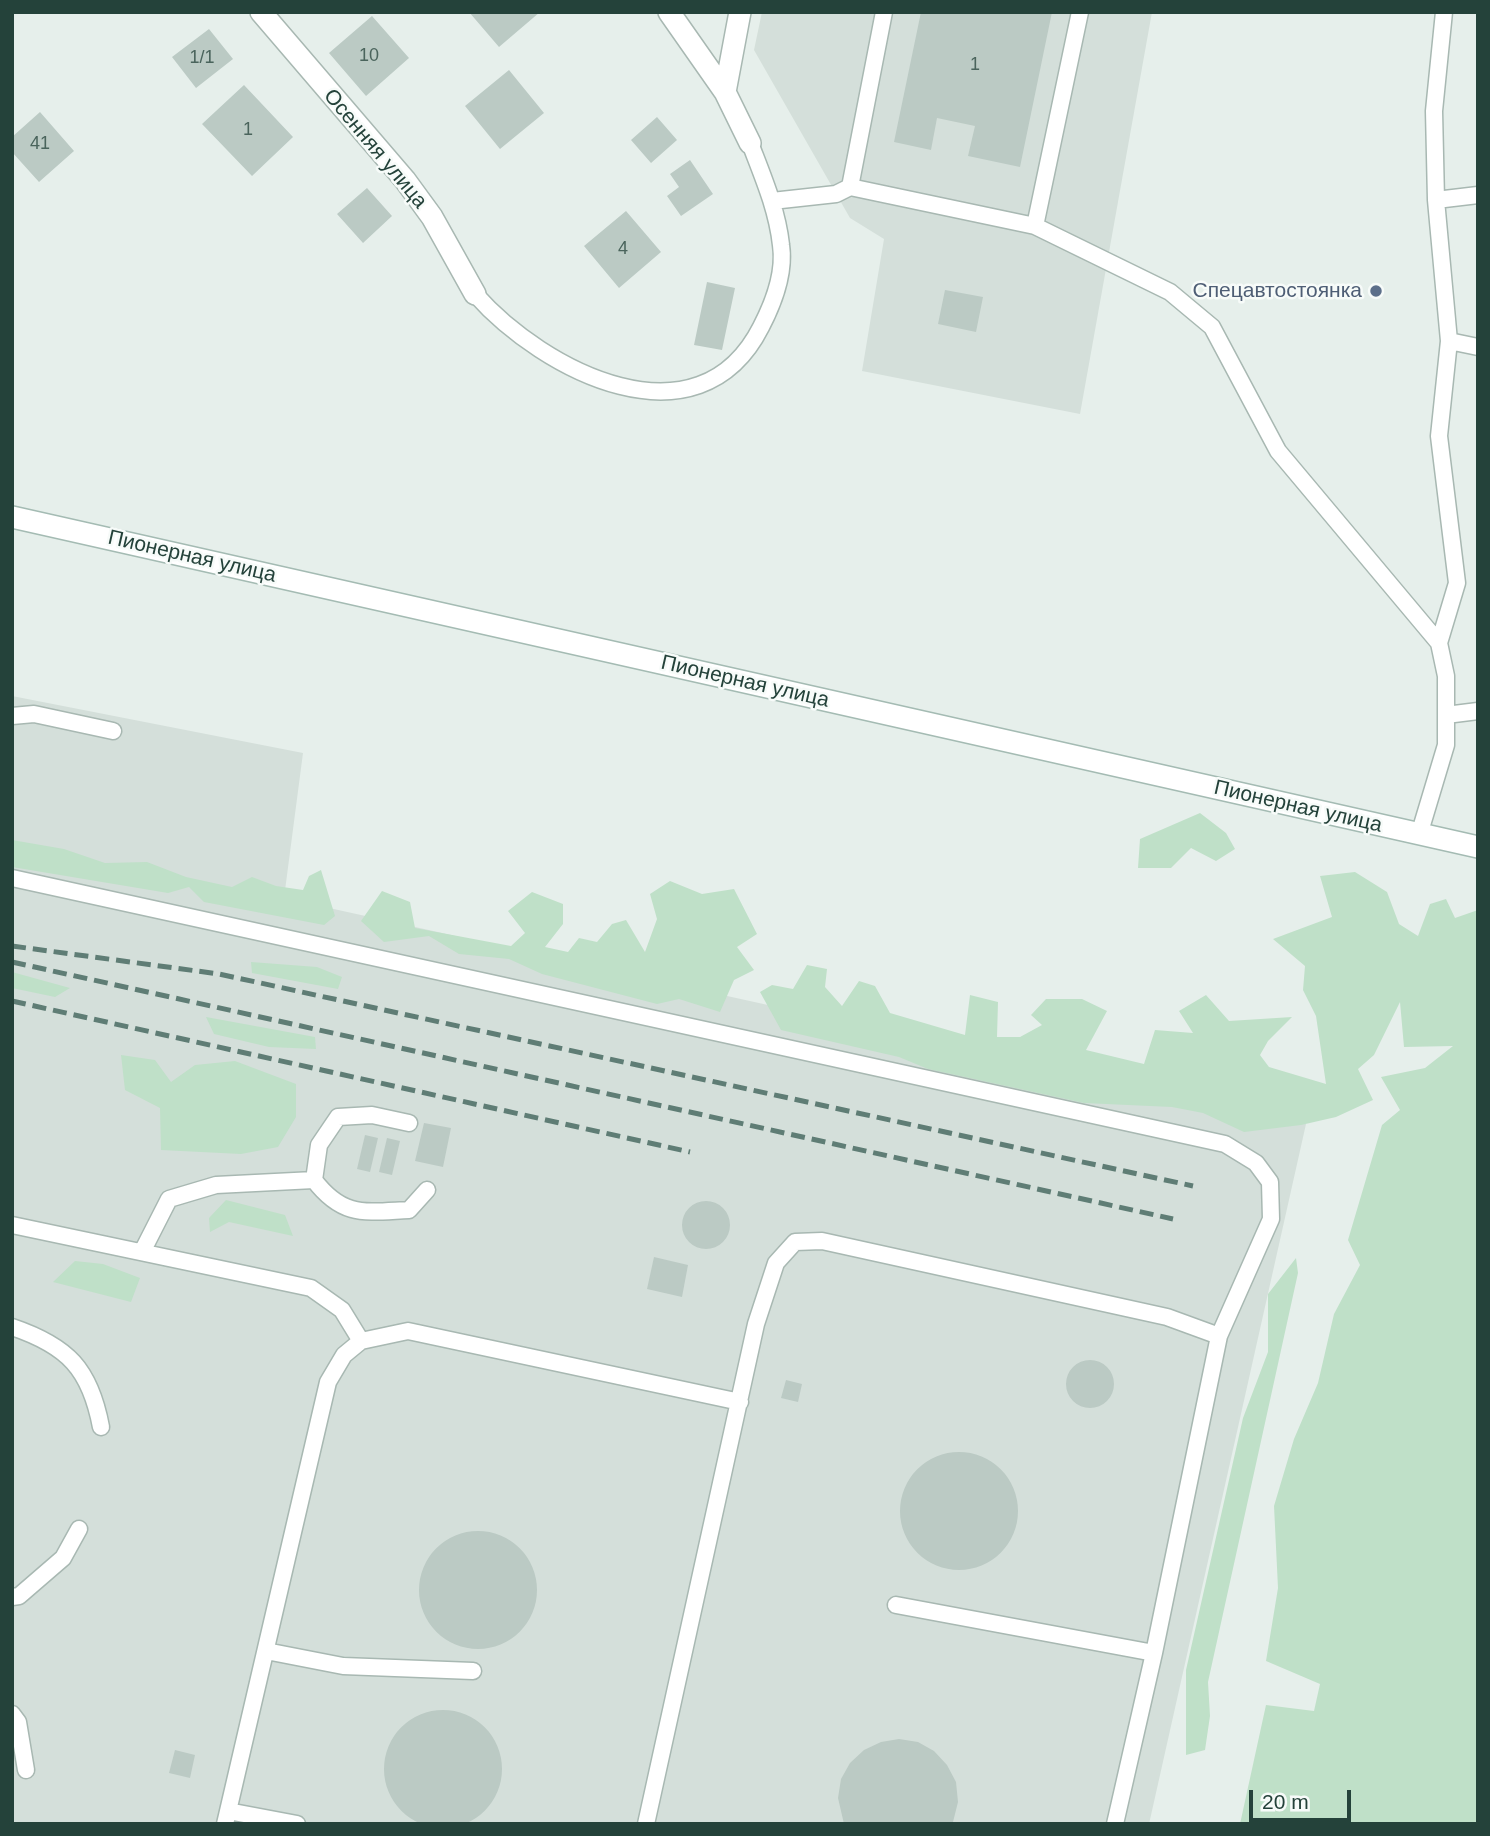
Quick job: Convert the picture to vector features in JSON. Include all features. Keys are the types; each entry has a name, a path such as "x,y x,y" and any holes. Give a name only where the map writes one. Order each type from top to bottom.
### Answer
{"street":[{"name":"Осенняя улица","path":"261,12 405,180 432,217 475,294"},
{"path":"669,12 725,92 750,143"},
{"path":"725,92 740,12"},
{"name":"Пионерная улица","path":"12,517 1478,847"}],"lane":[{"path":"850,187 884,12"},
{"path":"1035,226 1080,12"},
{"path":"1438,642 1457,583 1439,436 1449,341 1436,200 1434,111 1444,12"},
{"path":"475,294 497,318 540,351 610,386 649,390 683,388 720,378 748,352 774,302 782,248 772,201 750,143"},
{"path":"772,201 836,194 850,187 1035,226 1170,292 1212,327 1278,451 1438,642 1446,676 1446,745 1419,835"},
{"path":"1436,200 1478,195"},
{"path":"1449,341 1478,347"},
{"path":"1446,715 1478,711"},
{"path":"12,716 34,714 113,731"},
{"path":"12,878 1225,1144 1256,1163 1270,1182 1271,1219 1219,1336 1154,1653 1115,1824"},
{"path":"410,1123 372,1115 338,1117 319,1145 314,1180 330,1201 362,1212 409,1210 427,1190"},
{"path":"142,1252 169,1199 216,1185 314,1180"},
{"path":"12,1225 311,1288 342,1310 361,1341"},
{"path":"646,1824 756,1324 776,1263 795,1242 822,1241 1140,1311 1219,1336"},
{"path":"12,1328 33,1334 72,1359 94,1392 101,1426"},
{"path":"297,1824 226,1817 328,1382 344,1355 361,1341 408,1331 740,1402"},
{"path":"12,1597 19,1596 63,1558 79,1529"},
{"path":"896,1605 1154,1653"},
{"path":"266,1651 343,1666 473,1671"},
{"path":"12,1714 18,1721 26,1770"}],"shaded area":[{"path":"762,12 1152,12 1080,414 862,371 884,239 850,218 754,50"},
{"path":"12,696 303,753 284,898 1306,1124 1149,1824 12,1824"}],"green space":[{"path":"1200,813 1226,833 1235,849 1216,861 1191,848 1171,868 1138,868 1140,839"},
{"path":"12,840 64,849 105,863 147,862 186,877 232,887 252,877 276,886 303,890 309,876 321,870 335,916 324,925 204,902 189,887 168,893 12,867"},
{"path":"1355,872 1387,892 1399,924 1418,936 1430,904 1446,899 1455,918 1478,910 1478,1824 1240,1824 1266,1705 1314,1711 1320,1684 1266,1661 1278,1588 1274,1506 1294,1439 1318,1383 1334,1314 1360,1265 1348,1240 1382,1125 1400,1110 1381,1077 1425,1068 1453,1046 1404,1047 1400,1002 1374,1055 1358,1069 1373,1100 1336,1117 1301,1125 1244,1132 1203,1113 1172,1107 1084,1103 928,1069 899,1057 781,1030 760,992 772,985 793,989 807,965 827,969 825,987 842,1006 859,981 875,986 890,1013 965,1035 970,995 998,1002 997,1037 1020,1037 1042,1025 1031,1015 1046,999 1082,999 1107,1011 1086,1050 1144,1064 1155,1030 1193,1033 1179,1011 1206,995 1229,1021 1292,1017 1268,1041 1260,1055 1269,1067 1326,1084 1316,1016 1303,990 1305,966 1273,939 1332,917 1320,876"},
{"path":"670,881 702,894 734,889 757,934 737,947 754,970 734,980 720,1012 679,999 657,1004 542,974 509,959 459,954 429,936 384,942 361,921 382,891 410,902 415,928 511,946 525,933 508,911 532,892 563,904 563,924 545,947 568,952 579,938 597,942 612,924 626,920 645,952 657,919 650,894"},
{"path":"251,962 317,967 342,977 338,989 252,973"},
{"path":"12,972 70,988 55,997 12,988"},
{"path":"206,1017 315,1037 316,1049 269,1047 214,1034"},
{"path":"121,1055 155,1060 171,1082 195,1065 235,1061 296,1084 296,1117 278,1147 241,1154 161,1150 160,1108 125,1090"},
{"path":"226,1200 285,1215 293,1236 229,1222 210,1232 209,1218"},
{"path":"1296,1258 1298,1273 1208,1682 1210,1716 1205,1750 1186,1755 1186,1670 1243,1418 1268,1352 1268,1294"},
{"path":"75,1261 103,1264 140,1278 131,1302 53,1282"}],"building":[{"path":"469,12 540,12 499,47"},
{"path":"921,12 1052,12 1020,167 968,156 975,126 937,118 931,150 894,142"},
{"path":"372,16 409,58 366,96 329,53"},
{"path":"209,29 233,59 196,88 172,57"},
{"path":"509,70 544,113 500,149 465,106"},
{"path":"244,85 293,137 252,176 202,124"},
{"path":"40,112 74,151 39,182 12,152 12,137"},
{"path":"657,117 677,140 651,163 631,140"},
{"path":"690,160 713,194 681,216 667,196 679,187 670,174"},
{"path":"367,188 392,216 363,243 337,214"},
{"path":"626,211 661,252 619,288 584,246"},
{"path":"707,282 735,288 722,350 694,345"},
{"path":"945,290 983,297 976,332 938,324"},
{"path":"424,1123 451,1128 443,1167 415,1161"},
{"path":"365,1135 378,1138 370,1172 357,1169"},
{"path":"387,1138 400,1141 392,1175 379,1172"},
{"path":"706,1201 723,1208 730,1225 723,1242 706,1249 689,1242 682,1225 689,1208"},
{"path":"654,1257 688,1265 682,1297 647,1289"},
{"path":"1090,1360 1107,1367 1114,1384 1107,1401 1090,1408 1073,1401 1066,1384 1073,1367"},
{"path":"786,1380 802,1384 798,1402 781,1398"},
{"path":"959,1452 982,1456 1001,1469 1014,1488 1018,1511 1014,1534 1001,1553 982,1566 959,1570 936,1566 917,1553 904,1534 900,1511 904,1488 917,1469 936,1456"},
{"path":"478,1531 501,1535 520,1548 533,1567 537,1590 533,1613 520,1632 501,1645 478,1649 455,1645 436,1632 423,1613 419,1590 423,1567 436,1548 455,1535"},
{"path":"443,1710 466,1715 485,1727 497,1746 502,1769 497,1792 485,1811 466,1823 443,1828 420,1823 401,1811 389,1792 384,1769 389,1746 401,1727 420,1715"},
{"path":"899,1739 918,1742 934,1751 947,1765 956,1782 958,1802 953,1822 844,1824 838,1798 841,1779 850,1763 864,1750 881,1742"},
{"path":"175,1750 195,1755 190,1778 169,1773"}],"railway":[{"path":"12,946 219,974 1193,1186"},
{"path":"12,962 1173,1219"},
{"path":"12,1001 690,1152"}],"place":[{"name":"Спецавтостоянка","path":"1376,291"}]}
